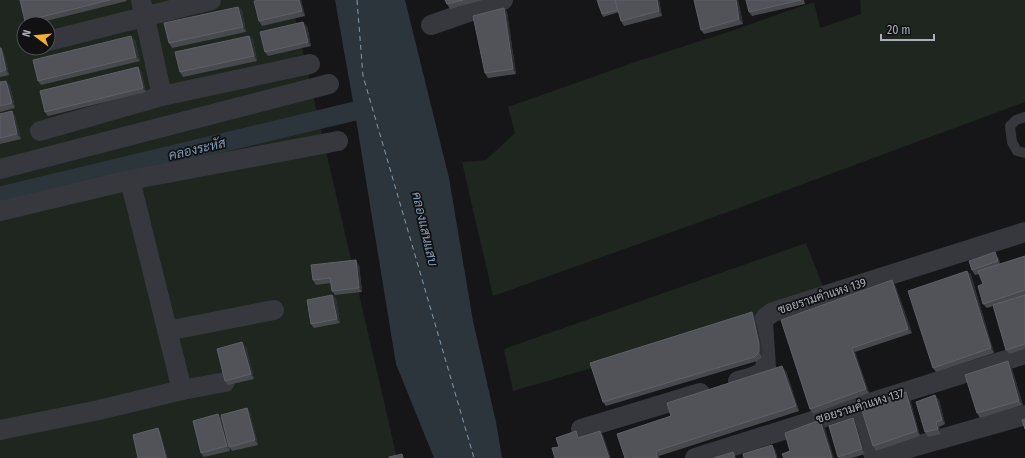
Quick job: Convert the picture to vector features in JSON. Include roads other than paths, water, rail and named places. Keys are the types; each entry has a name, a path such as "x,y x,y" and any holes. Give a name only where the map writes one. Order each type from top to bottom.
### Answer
{"street":[{"path":"56,38 143,9 211,0"},
{"path":"431,25 502,0"},
{"path":"143,9 162,96"},
{"path":"40,131 162,96 310,64"},
{"path":"0,169 329,84"},
{"path":"0,211 130,180 338,141"},
{"path":"130,180 182,390"},
{"name":"ซอยรามคำแหง 139","path":"581,429 759,375 764,372 766,367 763,322 766,317 773,312 1025,232"},
{"path":"167,331 274,310"},
{"name":"ซอยรามคำแหง 137","path":"695,458 738,452 856,407 1025,354"},
{"path":"0,430 99,410 182,390 226,382"},
{"path":"856,407 874,458 1025,414"}],"lane":[{"path":"1025,117 1016,120 1010,126 1012,142 1016,151 1025,153"}],"water":[{"name":"คลองแสนแสบ","path":"335,0 405,0 449,178 473,321 496,422 502,458 434,458 396,364"}],"waterway":[{"name":"คลองระหัส","path":"0,196 380,105"}]}
